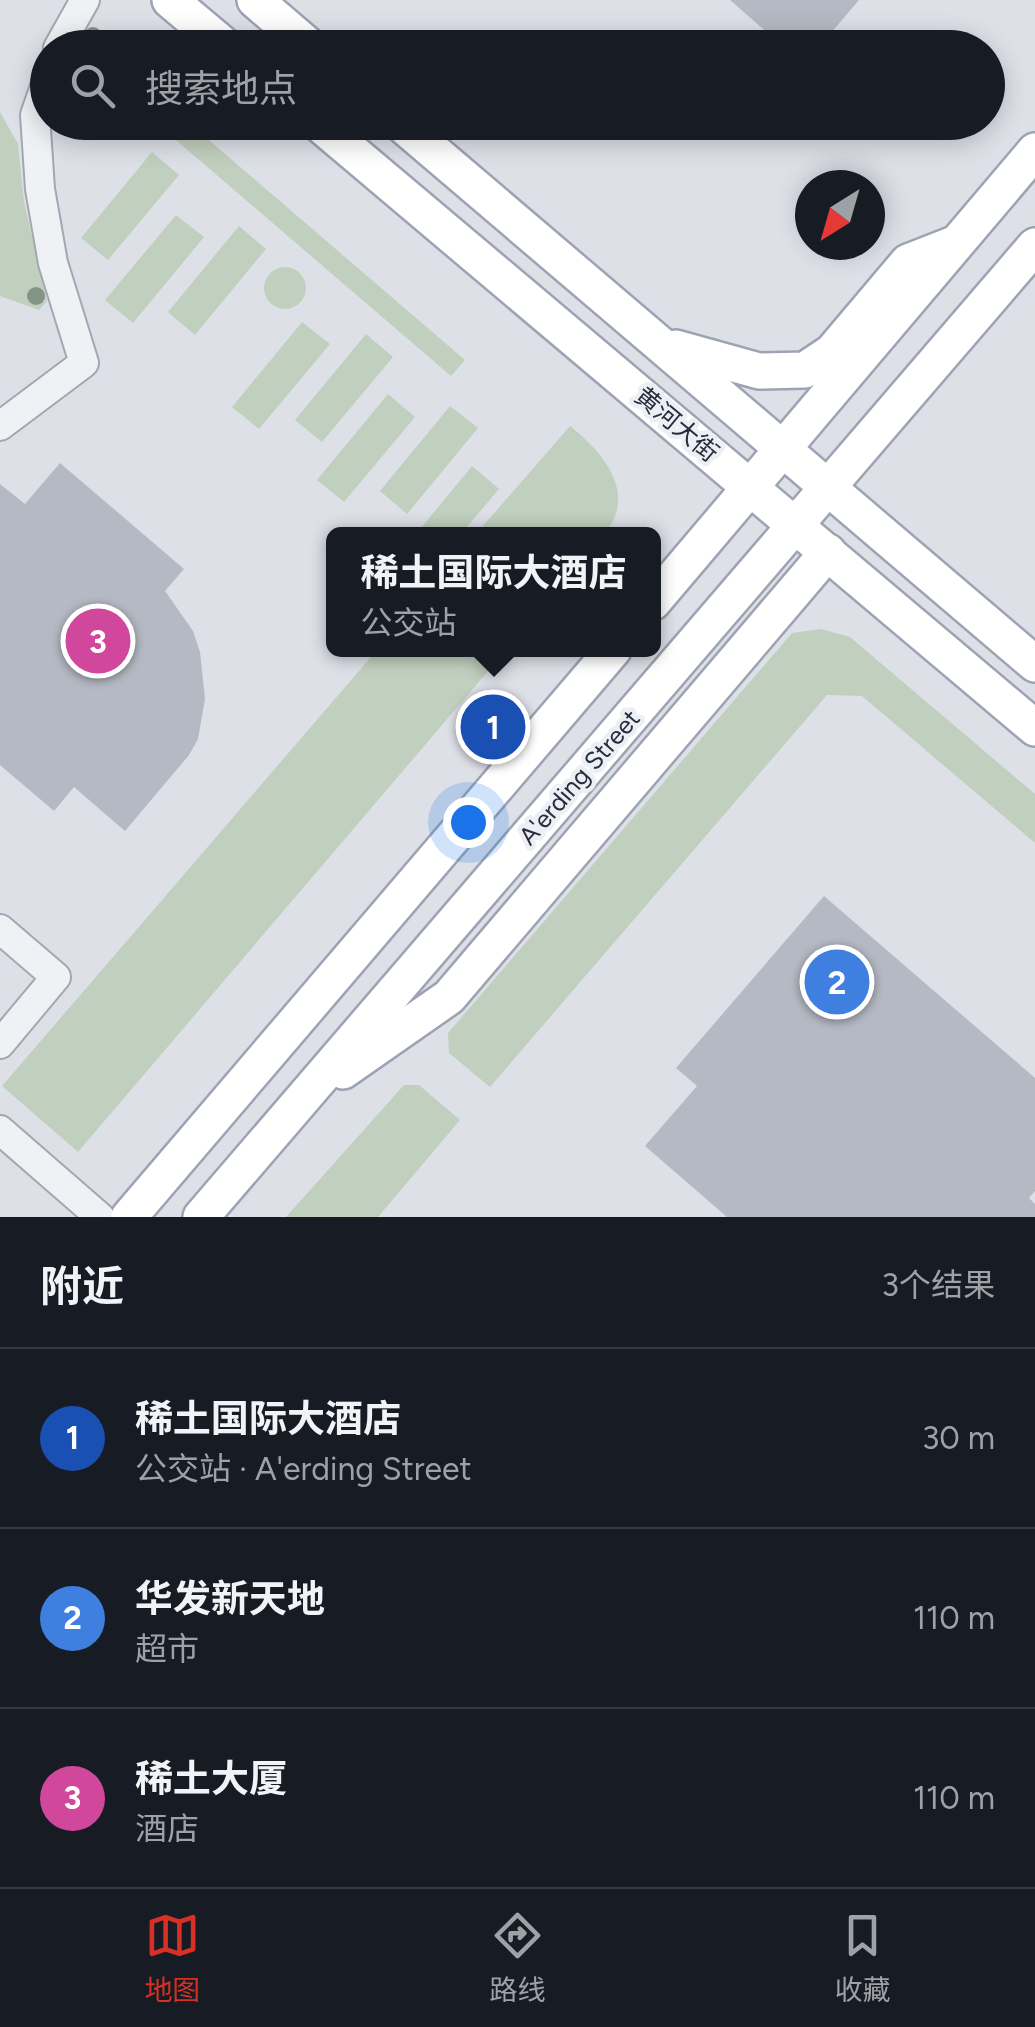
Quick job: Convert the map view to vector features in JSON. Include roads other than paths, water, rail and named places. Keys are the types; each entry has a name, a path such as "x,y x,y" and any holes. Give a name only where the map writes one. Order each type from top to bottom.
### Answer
{"main road":[{"path":"170,0 206,30"},
{"path":"255,0 290,30"},
{"name":"黄河大街","path":"338,140 1035,728"},
{"name":"黄河大街","path":"421,140 1035,664"},
{"path":"661,593 1035,152"},
{"path":"659,343 774,374 804,370 832,352 908,262 955,244"},
{"name":"A'erding Street","path":"201,1217 1035,246"},
{"path":"301,1100 449,997 828,552"},
{"path":"130,1217 606,657"}],"street":[{"path":"68,30 85,0"},
{"path":"0,426 84,363 53,263 40,190 37,140"},
{"path":"0,929 56,978 0,1044"},
{"path":"0,1130 100,1217"}],"place":[{"name":"稀土大厦","path":"98,641"},
{"name":"稀土国际大酒店","path":"493,727"},
{"name":"华发新天地","path":"837,982"}]}
